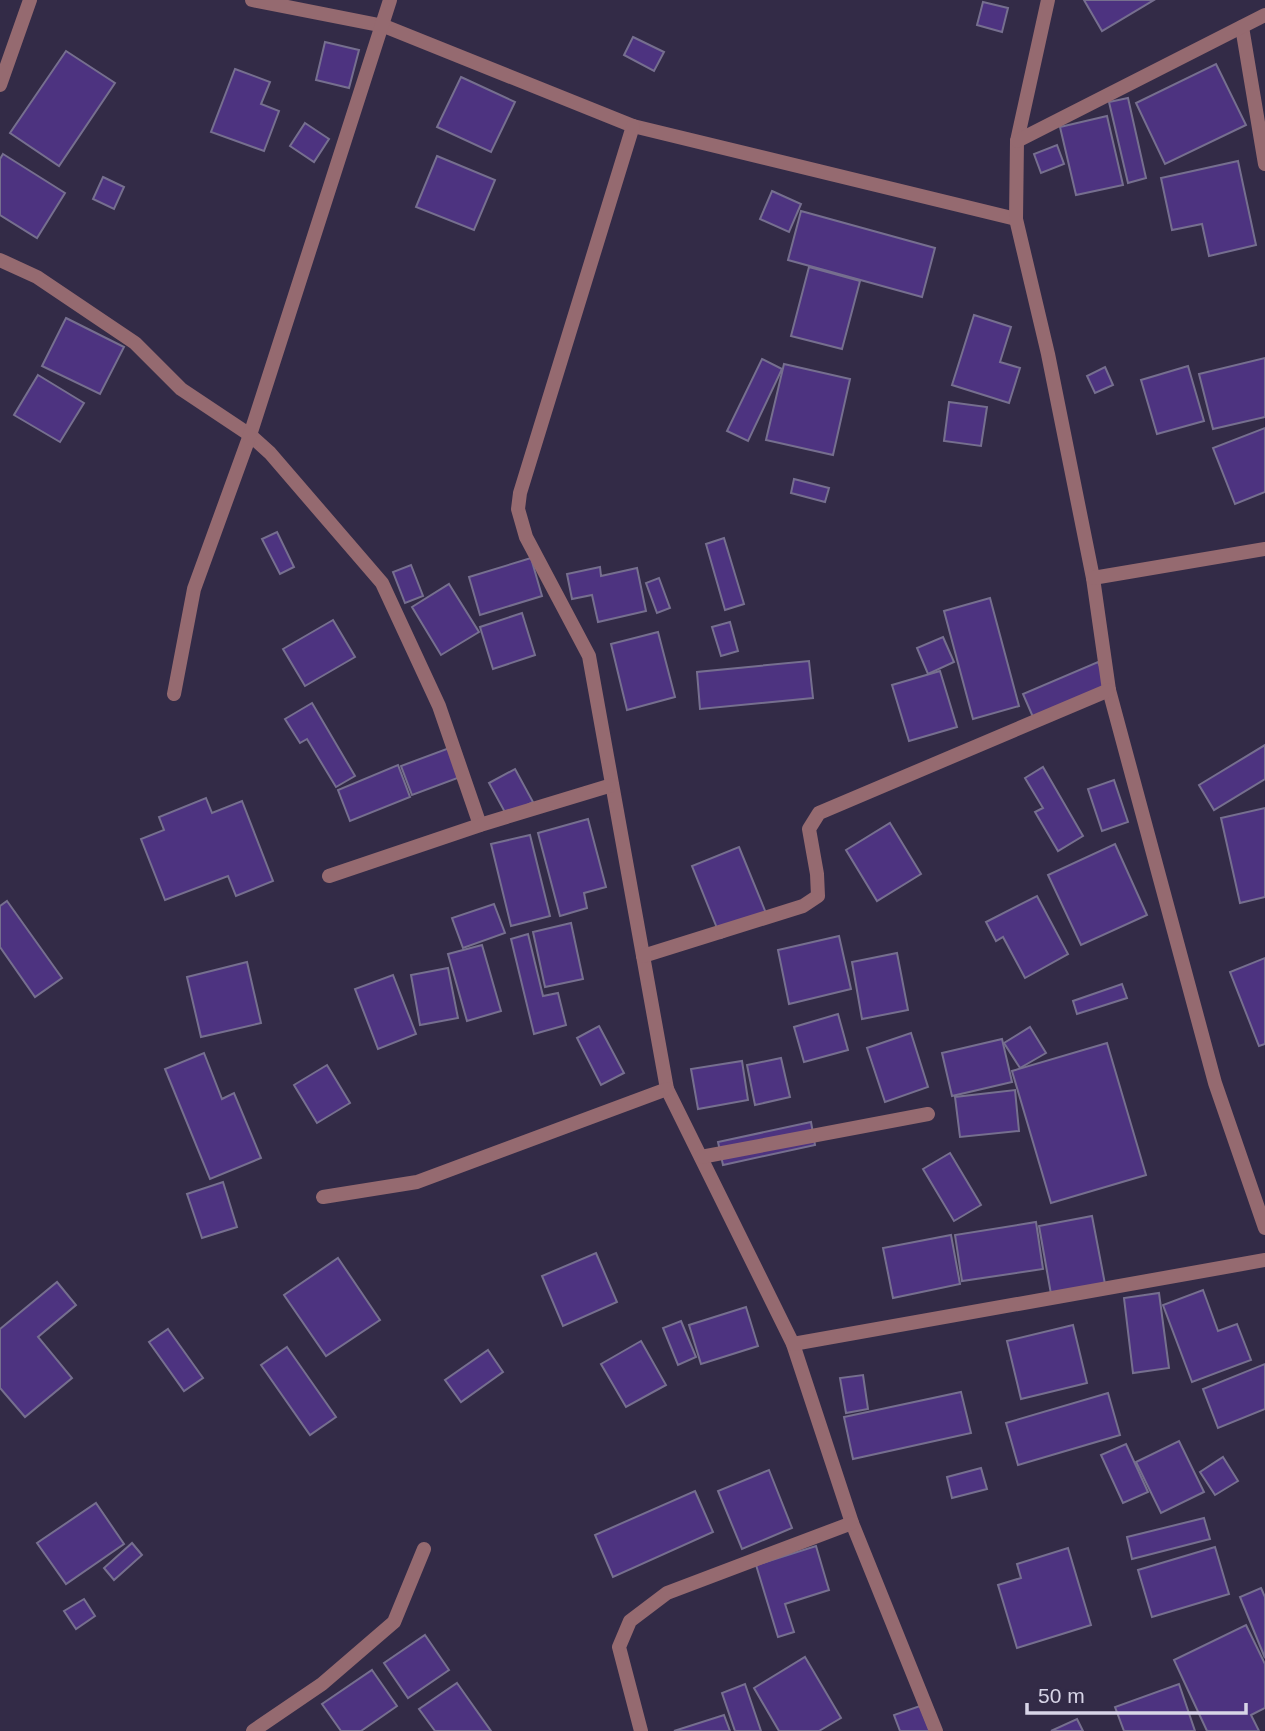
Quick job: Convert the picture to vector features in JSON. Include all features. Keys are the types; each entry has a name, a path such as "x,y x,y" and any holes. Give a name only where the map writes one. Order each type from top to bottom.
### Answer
{"street":[{"path":"0,85 30,0"},
{"path":"252,0 384,26 633,126 1016,219"},
{"path":"174,694 194,589 250,435 384,26 390,0"},
{"path":"1048,0 1017,141 1016,219 1048,354 1093,578 1109,690 1215,1083 1265,1228"},
{"path":"1017,141 1265,15"},
{"path":"1242,27 1265,164"},
{"path":"633,126 520,493 518,509 526,537 589,656 667,1089 793,1344 852,1523 936,1731"},
{"path":"0,260 37,277 135,342 181,389 250,435 270,453 382,583 439,706 480,825"},
{"path":"1093,578 1265,549"},
{"path":"643,956 803,906 818,896 817,874 808,829 819,813 1109,690"},
{"path":"329,876 480,825 612,785"},
{"path":"323,1197 418,1182 667,1089"},
{"path":"701,1157 928,1114"},
{"path":"793,1344 1265,1260"},
{"path":"641,1731 620,1647 630,1621 667,1593 852,1523"},
{"path":"253,1731 322,1684 394,1622 424,1549"}],"building":[{"path":"1084,0 1154,0 1102,31"},
{"path":"983,2 1008,8 1002,32 977,25"},
{"path":"633,37 664,52 654,71 624,55"},
{"path":"325,42 359,50 349,88 316,80"},
{"path":"66,51 115,83 59,166 10,133"},
{"path":"1216,64 1246,125 1165,164 1136,103"},
{"path":"235,69 270,82 261,104 279,111 264,151 211,132"},
{"path":"461,77 515,102 491,152 437,127"},
{"path":"1128,98 1146,178 1128,183 1109,102"},
{"path":"1107,116 1123,185 1076,195 1060,127"},
{"path":"305,123 329,139 314,162 290,146"},
{"path":"1057,145 1064,164 1041,173 1034,154"},
{"path":"3,154 65,193 37,238 0,215 0,159"},
{"path":"437,156 495,180 474,230 416,207"},
{"path":"1238,161 1256,245 1209,256 1202,224 1172,230 1161,178"},
{"path":"103,177 124,187 114,209 93,199"},
{"path":"772,191 801,204 789,232 760,219"},
{"path":"801,211 935,248 922,297 788,260"},
{"path":"809,267 860,281 842,349 791,336"},
{"path":"974,315 1011,327 1000,362 1020,368 1009,403 952,385"},
{"path":"66,318 124,347 100,394 42,366"},
{"path":"1265,358 1265,417 1213,429 1199,374"},
{"path":"762,359 782,369 748,441 727,431"},
{"path":"784,364 850,379 833,455 766,440"},
{"path":"1188,366 1204,421 1157,434 1141,380"},
{"path":"1105,367 1113,385 1095,393 1087,376"},
{"path":"38,375 84,403 60,442 14,415"},
{"path":"949,402 987,407 981,446 944,441"},
{"path":"1265,428 1265,492 1235,504 1213,448"},
{"path":"794,479 829,488 825,502 791,493"},
{"path":"277,532 294,567 280,574 262,539"},
{"path":"724,538 744,604 725,610 706,544"},
{"path":"531,558 542,596 480,615 469,577"},
{"path":"411,565 423,596 405,603 393,572"},
{"path":"600,567 601,576 637,568 646,611 598,622 592,595 572,599 567,574"},
{"path":"659,578 670,608 657,613 646,583"},
{"path":"449,584 479,632 441,655 412,607"},
{"path":"990,598 1019,706 973,719 944,611"},
{"path":"522,613 535,655 493,669 480,627"},
{"path":"333,620 355,657 305,686 283,649"},
{"path":"730,622 738,651 721,656 712,627"},
{"path":"658,632 675,697 627,710 611,644"},
{"path":"943,637 954,662 928,674 917,648"},
{"path":"809,661 813,698 700,709 697,672"},
{"path":"1098,662 1112,693 1036,724 1023,694"},
{"path":"940,671 957,727 909,741 892,685"},
{"path":"312,703 355,776 336,787 307,739 300,743 285,719"},
{"path":"1265,745 1265,779 1214,810 1199,785"},
{"path":"452,747 463,776 412,795 401,766"},
{"path":"398,765 410,797 350,821 338,790"},
{"path":"1043,767 1083,836 1058,851 1035,812 1043,808 1025,778"},
{"path":"515,769 533,802 507,816 489,783"},
{"path":"1114,780 1128,822 1102,831 1088,789"},
{"path":"206,798 212,813 242,801 273,881 236,896 228,876 165,900 141,839 164,830 159,817"},
{"path":"1265,808 1265,897 1240,903 1221,818"},
{"path":"588,819 606,887 584,893 587,908 560,916 538,833"},
{"path":"890,823 921,874 877,901 846,850"},
{"path":"530,835 550,916 511,926 491,844"},
{"path":"1115,844 1147,915 1081,945 1048,875"},
{"path":"739,847 768,918 721,938 692,866"},
{"path":"1037,896 1068,954 1025,978 1003,937 996,941 986,922"},
{"path":"7,901 62,978 35,997 0,947 0,906"},
{"path":"494,904 505,933 463,948 452,918"},
{"path":"571,923 583,979 545,987 533,932"},
{"path":"528,934 543,996 558,993 566,1025 534,1034 511,939"},
{"path":"839,936 851,989 789,1004 778,950"},
{"path":"482,945 501,1011 467,1021 448,954"},
{"path":"897,953 908,1010 862,1019 852,962"},
{"path":"1265,958 1265,1044 1259,1046 1230,972"},
{"path":"247,962 261,1023 201,1037 187,977"},
{"path":"448,968 458,1018 420,1025 411,975"},
{"path":"393,975 416,1034 378,1049 355,989"},
{"path":"1122,984 1127,998 1077,1014 1073,1001"},
{"path":"838,1014 848,1050 804,1062 794,1027"},
{"path":"599,1026 624,1073 601,1085 577,1038"},
{"path":"1030,1027 1046,1053 1020,1068 1004,1043"},
{"path":"911,1033 928,1087 885,1102 867,1048"},
{"path":"1002,1039 1012,1082 952,1096 942,1053"},
{"path":"1107,1043 1146,1175 1051,1203 1012,1071"},
{"path":"204,1053 222,1099 234,1093 261,1158 210,1179 165,1069"},
{"path":"781,1058 790,1097 755,1105 747,1065"},
{"path":"742,1061 748,1100 698,1109 691,1069"},
{"path":"327,1065 350,1103 317,1123 294,1085"},
{"path":"1015,1090 1019,1131 960,1137 955,1097"},
{"path":"811,1122 815,1145 723,1165 718,1142"},
{"path":"950,1153 981,1205 954,1221 923,1169"},
{"path":"223,1182 237,1227 202,1238 187,1194"},
{"path":"1092,1216 1105,1284 1051,1294 1039,1226"},
{"path":"1036,1222 1043,1269 962,1281 955,1235"},
{"path":"951,1235 960,1284 893,1298 883,1248"},
{"path":"596,1253 617,1302 563,1326 542,1276"},
{"path":"338,1258 380,1320 326,1356 284,1295"},
{"path":"57,1282 76,1305 38,1337 72,1378 25,1417 0,1388 0,1329"},
{"path":"1203,1290 1218,1331 1237,1324 1251,1360 1192,1382 1163,1305"},
{"path":"1159,1293 1169,1368 1133,1373 1124,1298"},
{"path":"746,1307 758,1346 701,1364 689,1325"},
{"path":"681,1321 696,1357 678,1365 663,1328"},
{"path":"1073,1325 1087,1383 1021,1399 1007,1341"},
{"path":"168,1329 203,1378 184,1391 149,1342"},
{"path":"641,1341 666,1385 626,1407 601,1364"},
{"path":"287,1347 336,1417 310,1435 261,1365"},
{"path":"488,1350 503,1372 461,1402 445,1380"},
{"path":"1265,1364 1265,1409 1218,1428 1203,1389"},
{"path":"863,1375 868,1409 846,1413 840,1378"},
{"path":"961,1392 971,1433 853,1459 844,1417"},
{"path":"1108,1393 1120,1435 1018,1465 1006,1423"},
{"path":"1179,1441 1204,1492 1161,1513 1136,1462"},
{"path":"1126,1444 1148,1492 1123,1503 1101,1455"},
{"path":"1223,1457 1238,1481 1215,1495 1200,1472"},
{"path":"981,1468 987,1489 952,1498 947,1477"},
{"path":"769,1470 792,1528 742,1549 718,1491"},
{"path":"695,1491 713,1532 613,1577 595,1535"},
{"path":"96,1503 124,1544 66,1584 37,1543"},
{"path":"1204,1518 1210,1539 1132,1559 1127,1537"},
{"path":"132,1543 142,1555 114,1580 104,1568"},
{"path":"816,1546 829,1590 785,1604 794,1632 778,1637 756,1565"},
{"path":"1215,1547 1229,1594 1152,1617 1138,1570"},
{"path":"1068,1548 1091,1625 1017,1648 998,1585 1021,1578 1017,1564"},
{"path":"1261,1588 1265,1597 1265,1658 1240,1597"},
{"path":"84,1599 95,1616 76,1629 64,1611"},
{"path":"1246,1625 1265,1664 1265,1708 1251,1715 1259,1731 1207,1731 1174,1660"},
{"path":"425,1635 449,1670 408,1698 384,1663"},
{"path":"805,1657 841,1718 819,1731 779,1731 754,1688"},
{"path":"372,1670 397,1706 361,1731 341,1731 322,1704"},
{"path":"457,1683 491,1731 435,1731 419,1709"},
{"path":"745,1684 761,1731 735,1731 722,1693"},
{"path":"1179,1684 1195,1731 1124,1731 1115,1707"},
{"path":"920,1706 930,1731 900,1731 894,1715"},
{"path":"724,1715 730,1731 674,1731"},
{"path":"1077,1719 1083,1731 1051,1731"}]}
